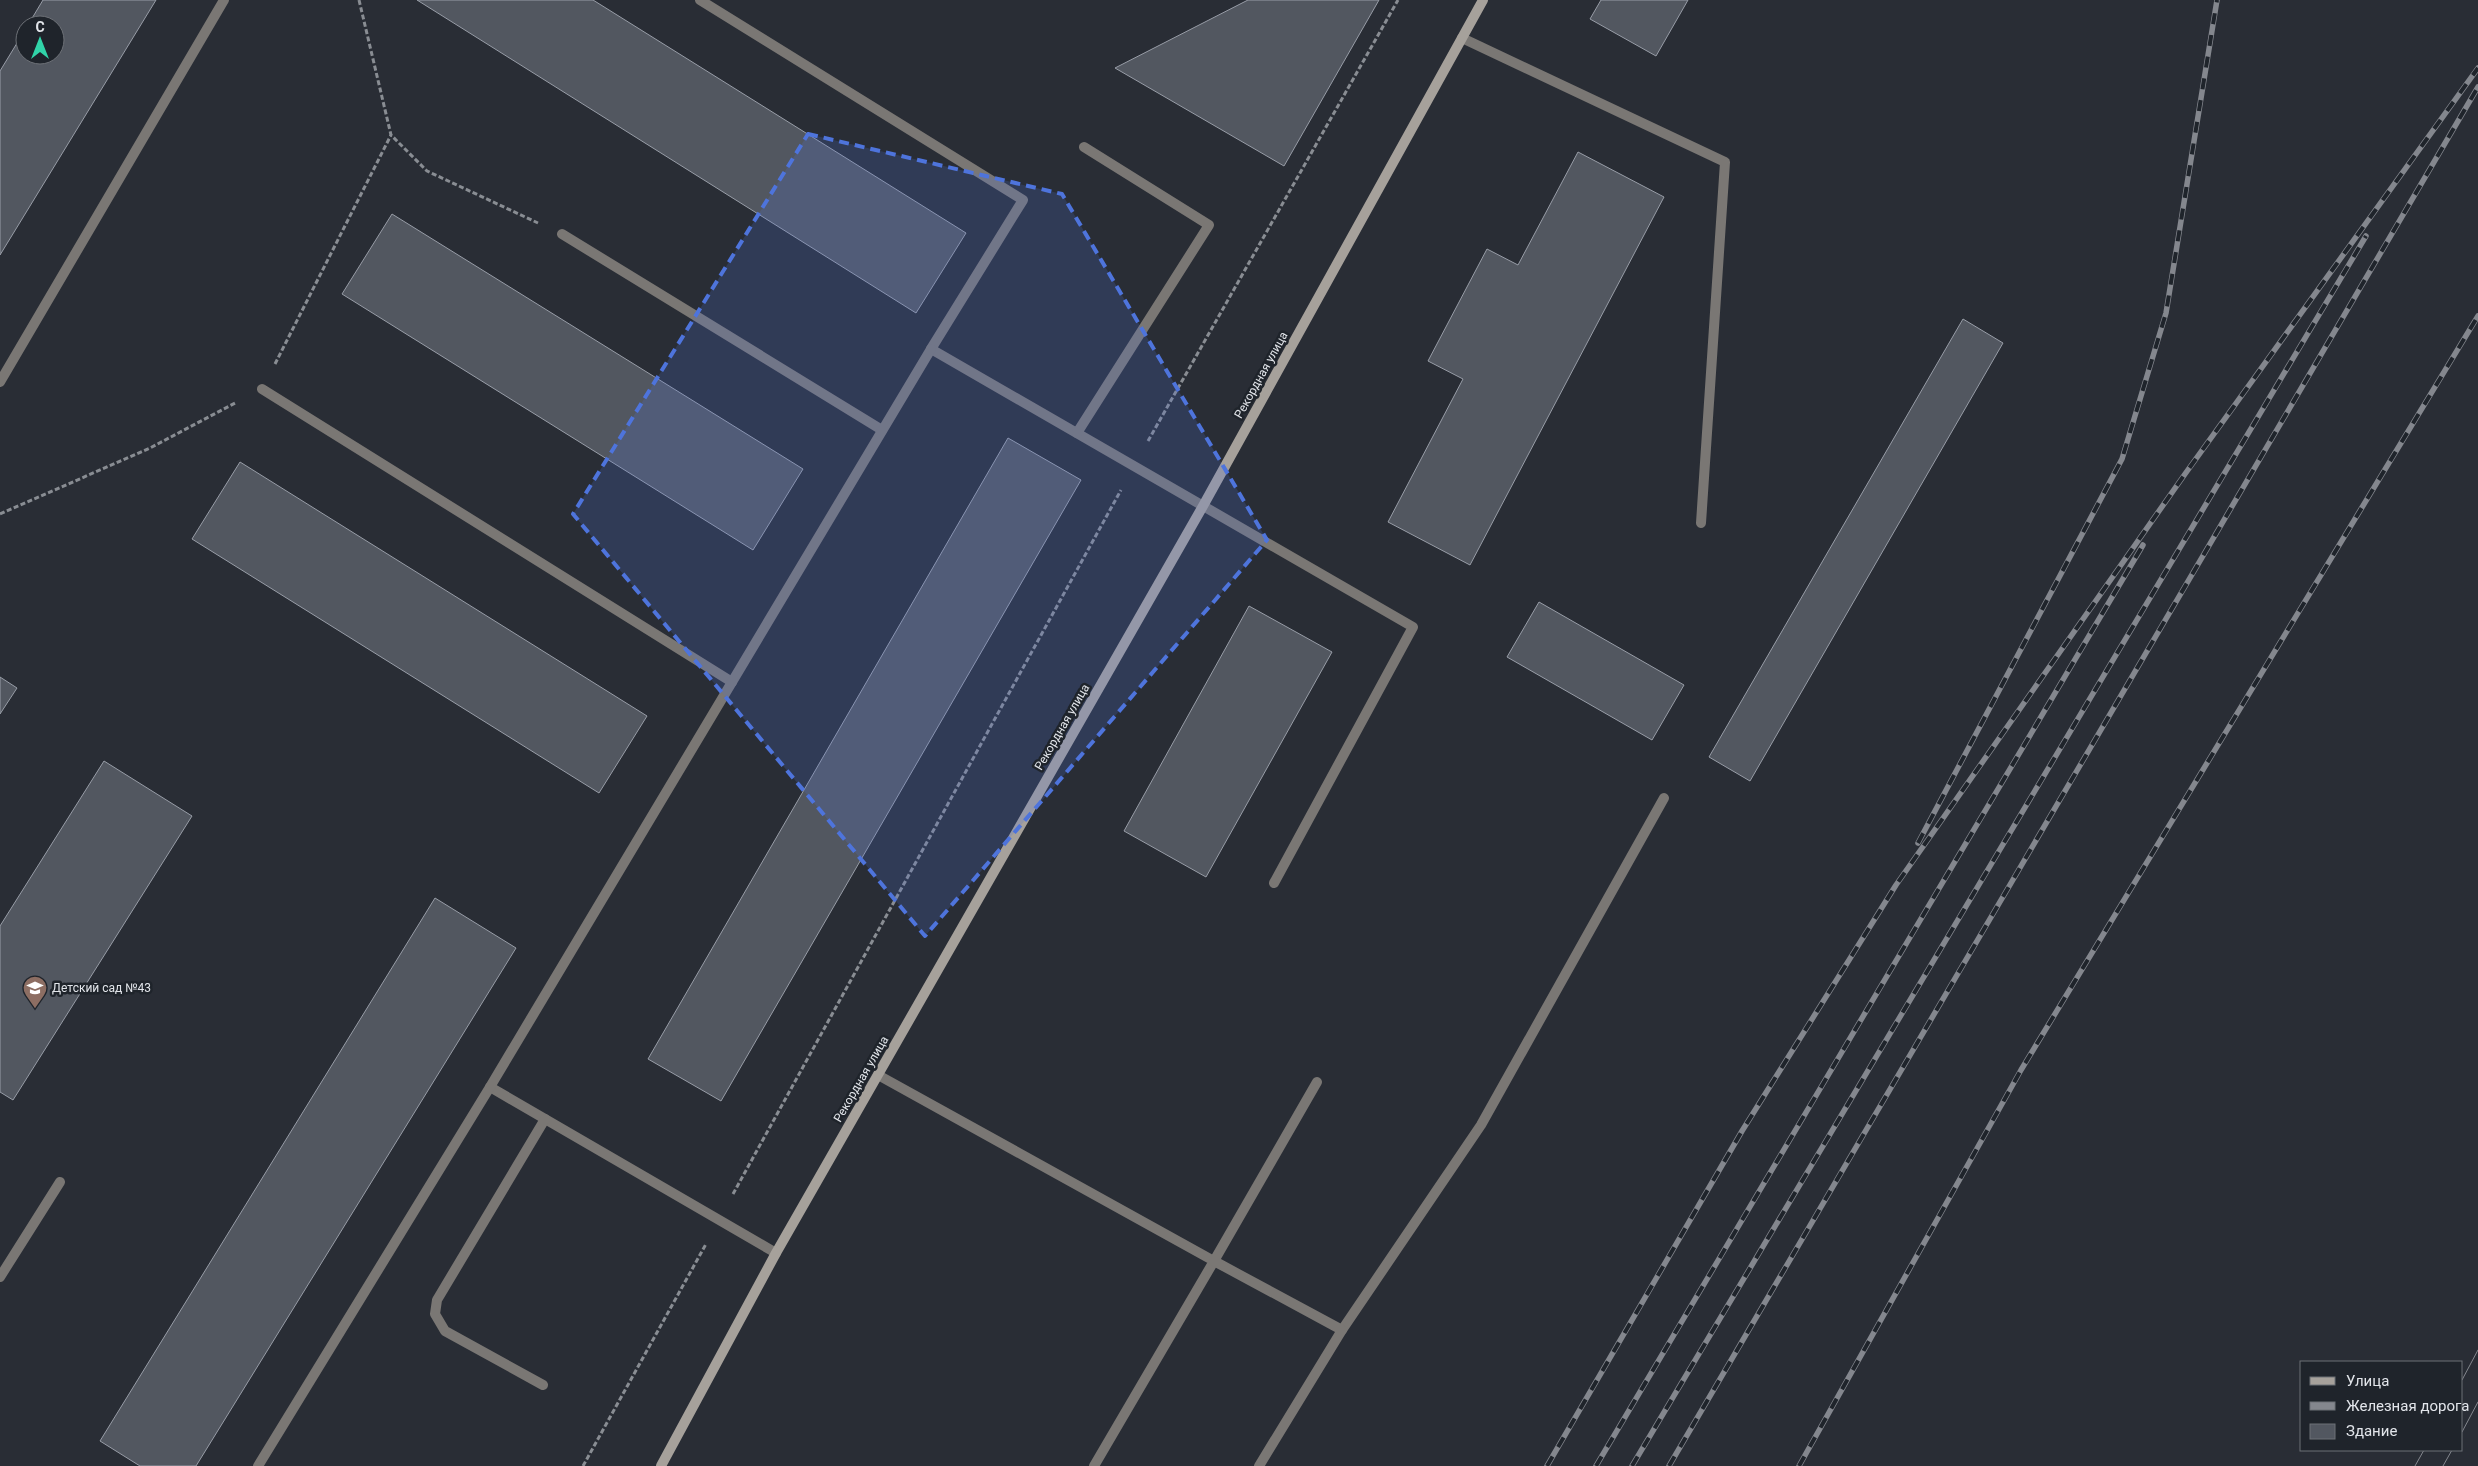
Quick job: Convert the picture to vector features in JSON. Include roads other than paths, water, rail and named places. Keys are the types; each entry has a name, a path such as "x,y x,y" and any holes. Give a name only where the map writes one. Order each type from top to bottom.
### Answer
{"main road":[{"name":"Рекордная улица","path":"661,1466 776,1253 1203,506 1483,0"}],"lane":[{"path":"0,382 224,0"},
{"path":"258,1466 490,1087 931,348 1023,200 700,0"},
{"path":"1462,38 1725,162 1701,523"},
{"path":"1077,433 1209,225 1084,147"},
{"path":"562,234 882,430"},
{"path":"931,348 1413,627 1274,883"},
{"path":"262,389 732,682"},
{"path":"1260,1466 1342,1330 1481,1125 1664,798"},
{"path":"878,1075 1342,1330"},
{"path":"1094,1466 1317,1082"},
{"path":"490,1087 776,1253"},
{"path":"543,1384 445,1331 435,1314 437,1300 545,1119"},
{"path":"0,1277 60,1182"}],"tram line":[{"path":"2463,1378 2478,1350"},
{"path":"2463,1430 2478,1402"},
{"path":"2415,1466 2423,1451"},
{"path":"2443,1466 2451,1451"}],"railway":[{"path":"1918,843 2122,459 2166,313 2217,0"},
{"path":"1547,1466 1742,1131 1896,885 2185,474 2478,68"},
{"path":"1669,1466 2478,87"},
{"path":"1632,1466 2366,236"},
{"path":"1799,1466 2021,1070 2478,316"},
{"path":"1596,1466 2143,545"}],"place":[{"name":"Детский сад №43","path":"35,1009"}]}
